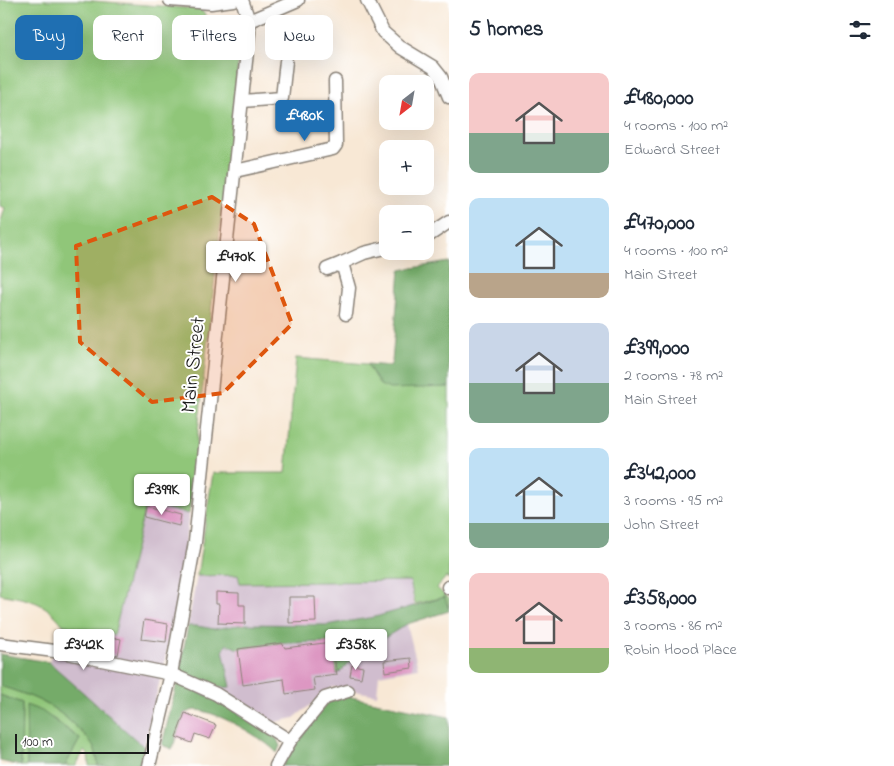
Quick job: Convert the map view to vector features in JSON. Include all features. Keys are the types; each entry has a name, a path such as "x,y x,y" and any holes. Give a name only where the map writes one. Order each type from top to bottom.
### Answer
{"street":[{"path":"170,0 211,3 233,0"},
{"name":"Main Street","path":"242,0 247,15"},
{"path":"255,18 298,0"},
{"path":"367,0 383,32 400,47 433,67 441,77 449,97"},
{"name":"Main Street","path":"149,766 171,674 195,542 246,60"},
{"path":"243,100 282,98 286,61"},
{"path":"235,171 334,150 336,145 335,81"},
{"path":"434,232 449,222"},
{"path":"327,269 364,253 379,249"},
{"path":"342,263 349,288 346,314"},
{"path":"0,644 62,652 171,674 216,694 290,741"},
{"path":"276,766 290,741 325,698 348,691"}],"highlighted area":[{"path":"212,197 254,224 292,324 223,393 152,402 80,342 76,246"}],"shaded area":[{"path":"146,503 189,514 174,621 144,747 49,662 63,625 114,635"},
{"path":"238,575 240,583 410,581 415,611 407,624 418,668 379,675 377,695 333,687 294,718 276,722 269,732 177,683 197,576"}],"green space":[{"path":"0,0 80,0 200,9 205,15 172,15 172,60 238,60 189,514 146,503 114,635 63,625 49,610 35,602 0,594 0,224 5,208 0,206"},
{"path":"449,262 449,387 390,389 380,385 367,364 390,366 392,362 400,270"},
{"path":"296,358 367,364 380,385 449,387 449,579 446,577 437,588 449,599 449,608 444,597 415,604 410,581 240,583 238,575 197,576 213,473 286,473"},
{"path":"445,597 449,611 407,624 357,655 337,675 332,642 282,643 238,649 227,644 223,650 231,687 213,688 179,674 188,626 214,629 245,624 326,625 375,617"},
{"path":"0,654 49,662 144,747 139,766 98,766 96,753 91,742 65,717 40,701 0,686"},
{"path":"177,683 218,700 277,739 280,746 277,753 262,740 239,726 215,715 196,710 185,713 172,749 162,745"},
{"path":"0,686 40,701 65,717 91,742 96,753 98,766 89,766 88,754 84,751 76,766 65,766 80,739 54,719 27,706 27,766 21,766 22,703 0,695"},
{"path":"0,695 22,703 21,766 0,761"},
{"path":"346,696 449,717 449,766 282,766 325,704"},
{"path":"26,705 42,711 80,739 65,766 27,766"}],"building":[{"path":"146,506 181,515 179,526 144,517"},
{"path":"216,592 239,593 239,605 245,605 245,624 218,623 219,604 216,604"},
{"path":"289,597 315,597 316,622 289,623"},
{"path":"144,620 168,624 166,642 141,639"},
{"path":"111,637 121,639 118,655 108,653"},
{"path":"332,642 337,675 313,678 315,690 286,694 284,679 243,685 238,649 282,643 285,648"},
{"path":"411,658 412,668 385,672 384,661"},
{"path":"352,665 363,667 361,678 350,676"},
{"path":"185,713 216,725 210,739 195,734 192,743 176,737"}]}
